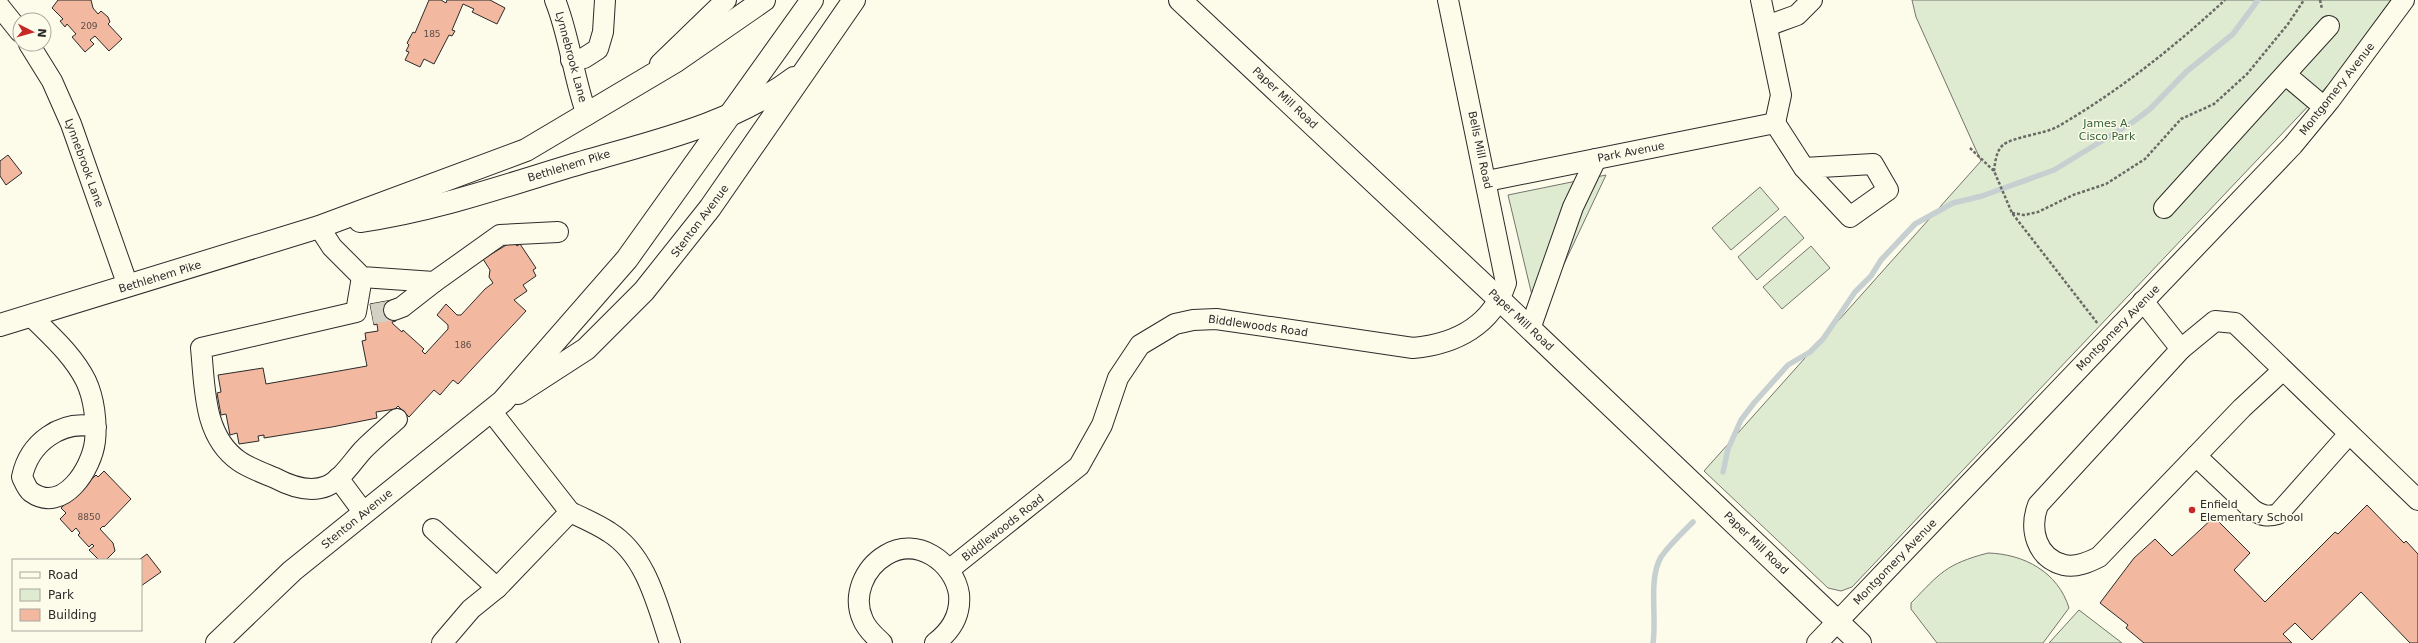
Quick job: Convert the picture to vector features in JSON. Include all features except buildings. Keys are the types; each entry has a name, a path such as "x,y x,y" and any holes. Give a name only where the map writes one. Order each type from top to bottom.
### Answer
{"main road":[{"name":"Bethlehem Pike","path":"0,326 319,227 526,150 642,82 709,40 764,0"},
{"name":"Stenton Avenue","path":"497,406 627,259 812,0"},
{"name":"Stenton Avenue","path":"217,643 267,593 497,406 586,349 644,291 710,208 854,0"},
{"name":"Paper Mill Road","path":"1180,0 1530,328 1860,643"},
{"name":"Bethlehem Pike","path":"319,227 369,220 444,204 656,140 731,115 767,97 806,70"}],"street":[{"name":"Lynnebrook Lane","path":"555,0 568,40 571,60 587,115"},
{"path":"571,60 584,58 598,49 603,32 605,0"},
{"path":"642,82 726,0"},
{"name":"Bells Mill Road","path":"1448,0 1487,181 1506,283 1500,300"},
{"path":"1761,0 1781,95 1775,123 1804,168"},
{"path":"1767,26 1797,15 1812,0"},
{"name":"Montgomery Avenue","path":"1817,643 2293,145 2324,107 2404,0"},
{"path":"0,7 12,22"},
{"path":"2164,208 2329,26"},
{"name":"Lynnebrook Lane","path":"34,52 52,81 68,117 128,286"},
{"path":"2286,75 2324,107"},
{"name":"Park Avenue","path":"1487,181 1775,123"},
{"path":"1530,328 1573,207 1596,159"},
{"path":"319,227 332,247 362,277 434,282"},
{"path":"394,310 402,307 434,282 500,235 558,232"},
{"path":"362,277 364,313 201,348 206,398 211,422 224,448 240,462 285,484 304,489 319,489 338,478 365,449 397,419"},
{"name":"Biddlewoods Road","path":"950,569 1079,466 1102,425 1118,378 1127,362 1140,345 1168,327 1184,321 1216,318 1413,348 1442,343 1464,333 1481,323 1500,300"},
{"path":"2143,301 2181,350"},
{"path":"32,316 71,357 86,382 94,410 96,427"},
{"path":"2282,370 2196,456 2100,557 2077,565 2064,565 2052,560 2042,551 2036,541 2033,529 2033,517 2038,505 2181,350 2215,321 2235,323 2418,500"},
{"path":"497,406 570,512 610,532 631,553 654,594 670,643"},
{"path":"2196,456 2253,510 2261,516 2270,516 2278,514 2349,434"},
{"path":"338,478 364,513"},
{"path":"442,643 471,609 497,588 570,512"},
{"path":"433,529 497,588"},
{"path":"882,643 870,632 863,620 858,603 860,586 868,570 886,554 903,549 921,550 937,557 950,569 958,585 960,602 956,620 946,634 935,643"}],"path":[{"path":"1994,171 1998,152 2003,145 2055,128 2105,99 2185,37 2225,0"},
{"path":"2012,213 2024,215 2038,212 2073,196 2106,184 2145,159 2181,119 2214,104 2247,74 2288,24 2304,0"},
{"path":"1970,148 1994,171 2012,213 2096,322 2110,336"}],"green space":[{"name":"James A. Cisco Park","path":"1912,0 2391,0 2332,81 1852,587 1841,591 1828,588 1704,471 1981,161 1916,17"},
{"path":"1606,175 1540,315 1536,312 1508,195"},
{"path":"1760,187 1779,209 1731,250 1712,228"},
{"path":"1785,216 1804,238 1757,280 1738,257"},
{"path":"1811,246 1830,268 1782,309 1763,287"},
{"path":"1988,553 2014,557 2027,561 2038,567 2057,584 2064,595 2069,608 2043,643 1937,643 1911,609 1911,603 1929,584 1945,571 1962,561"},
{"path":"2079,610 2122,643 2049,643"}],"waterway":[{"path":"1723,472 1728,449 1741,420 1754,403 1788,365 1810,352 1823,339 1855,292 1871,276 1881,260 1915,224 1953,203 1982,196 2054,170 2133,122 2150,109 2186,72 2233,34 2258,0"},
{"path":"1653,643 1654,587 1657,566 1661,557 1668,548 1693,522"}],"tunnel":[{"path":"372,314 394,310"}],"place":[{"name":"Enfield Elementary School","path":"2192,510"}]}
